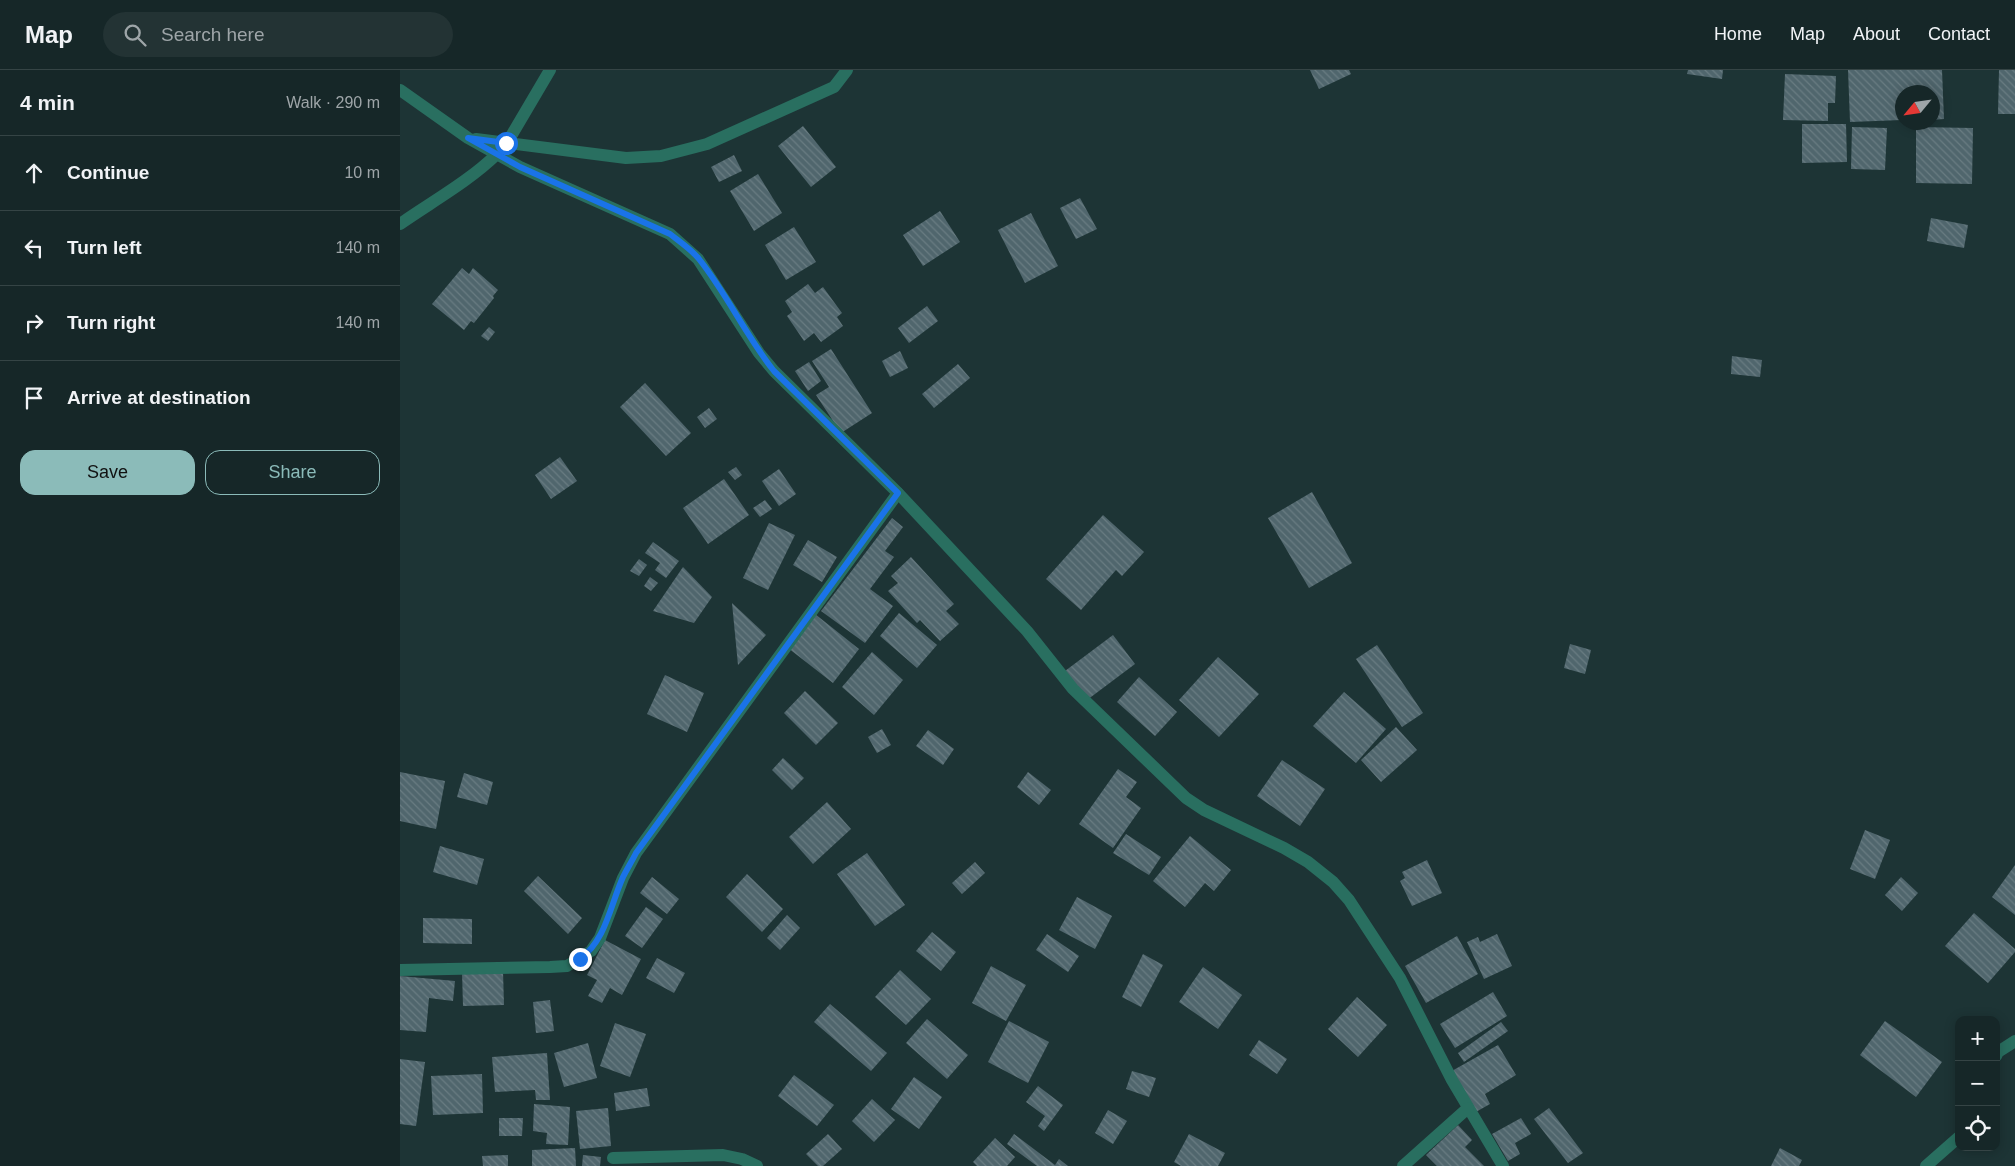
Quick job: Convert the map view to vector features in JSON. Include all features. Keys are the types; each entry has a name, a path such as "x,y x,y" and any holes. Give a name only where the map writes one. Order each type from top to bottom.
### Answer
{"street":[{"path":"506,143 550,70"},
{"path":"468,138 626,158 661,156 707,144 834,87 847,70"},
{"path":"400,90 468,138 520,167 638,218 670,234 684,245 698,259 774,371 898,493 1026,631 1073,689 1186,798 1204,810 1300,857 1333,882 1349,900 1400,978 1468,1108 1503,1166"},
{"path":"400,224 457,187 483,168 497,154"},
{"path":"400,970 550,968 567,966 591,951 600,938 623,878 636,853 898,493"},
{"path":"2000,1051 2015,1041"},
{"path":"1403,1166 1468,1108"},
{"path":"1926,1166 1955,1141"},
{"path":"614,1158 723,1155 742,1159 757,1166"}],"building":[{"path":"1310,70 1349,70 1351,74 1319,89"},
{"path":"1688,70 1723,70 1722,79 1687,74"},
{"path":"1848,70 1942,70 1944,119 1940,119 1940,85 1895,85 1895,120 1850,122"},
{"path":"1999,70 2015,70 2015,114 1998,114"},
{"path":"1785,74 1836,76 1835,103 1828,103 1828,121 1783,120"},
{"path":"1802,124 1846,124 1847,162 1802,163"},
{"path":"803,126 836,167 811,187 778,146"},
{"path":"1852,127 1887,128 1885,170 1851,169"},
{"path":"1940,127 1973,128 1972,184 1916,183 1916,130 1940,130"},
{"path":"734,155 742,171 719,182 711,167"},
{"path":"758,174 782,213 754,231 730,191"},
{"path":"1080,198 1097,229 1076,239 1060,208"},
{"path":"940,211 960,242 923,266 903,235"},
{"path":"1031,213 1058,266 1025,283 998,230"},
{"path":"1931,218 1968,225 1964,248 1927,241"},
{"path":"794,227 816,262 786,280 765,245"},
{"path":"462,268 469,274 473,268 498,290 474,323 471,321 464,330 432,304"},
{"path":"808,284 815,293 823,287 842,313 837,317 843,326 821,342 814,333 804,341 787,316 792,312 785,301"},
{"path":"927,306 938,321 909,343 898,328"},
{"path":"489,327 495,332 488,341 481,336"},
{"path":"831,349 872,413 841,433 816,395 829,387 812,361"},
{"path":"900,351 908,368 890,377 882,361"},
{"path":"1732,356 1762,360 1760,377 1731,374"},
{"path":"809,362 821,381 808,391 795,371"},
{"path":"958,364 970,378 934,408 922,394"},
{"path":"645,383 691,433 666,456 620,407"},
{"path":"709,408 717,419 705,428 697,417"},
{"path":"560,457 577,481 551,499 535,475"},
{"path":"736,467 742,475 735,480 728,472"},
{"path":"779,469 796,494 779,506 762,481"},
{"path":"724,479 749,515 708,544 683,508"},
{"path":"1312,492 1352,563 1309,588 1268,518"},
{"path":"765,500 772,509 760,517 753,508"},
{"path":"1103,515 1144,552 1122,576 1116,570 1081,610 1046,579"},
{"path":"892,518 903,527 885,551 894,557 870,589 893,606 865,643 821,611"},
{"path":"769,523 795,535 768,590 743,578"},
{"path":"808,540 837,557 822,582 793,565"},
{"path":"653,542 679,561 666,578 655,570 660,563 645,553"},
{"path":"911,557 954,604 946,611 959,624 940,641 920,620 917,623 888,591 898,583 891,576"},
{"path":"639,559 647,565 639,576 630,571"},
{"path":"683,567 712,597 694,623 653,611"},
{"path":"650,577 658,583 651,591 644,586"},
{"path":"732,603 766,635 738,665"},
{"path":"899,613 937,645 917,668 880,636"},
{"path":"815,614 859,649 833,683 788,648"},
{"path":"1113,635 1135,664 1087,700 1065,671"},
{"path":"1570,644 1591,650 1585,674 1564,668"},
{"path":"1377,645 1423,713 1402,727 1356,659"},
{"path":"872,652 903,680 874,715 842,687"},
{"path":"1218,657 1259,694 1219,737 1179,700"},
{"path":"665,675 704,693 687,732 647,714"},
{"path":"1139,677 1177,712 1155,736 1117,702"},
{"path":"805,691 838,723 816,745 784,713"},
{"path":"1344,692 1386,729 1356,763 1313,726"},
{"path":"1396,727 1417,750 1381,782 1361,760"},
{"path":"882,729 891,745 877,753 868,737"},
{"path":"928,730 954,749 943,765 916,746"},
{"path":"783,758 804,778 792,790 772,770"},
{"path":"1282,760 1325,789 1300,826 1257,796"},
{"path":"1118,769 1137,782 1126,797 1141,808 1113,848 1079,824"},
{"path":"400,772 445,781 436,829 400,821"},
{"path":"1028,772 1051,790 1039,805 1017,787"},
{"path":"464,773 493,782 487,805 457,797"},
{"path":"827,802 851,829 813,864 789,837"},
{"path":"1865,830 1890,840 1875,879 1850,869"},
{"path":"1126,834 1161,857 1149,875 1113,853"},
{"path":"1190,836 1231,870 1214,891 1205,883 1185,907 1153,881"},
{"path":"440,846 484,859 477,885 433,872"},
{"path":"867,853 905,905 875,926 837,874"},
{"path":"1427,860 1442,893 1412,906 1400,881 1405,878 1402,872"},
{"path":"975,862 985,873 962,894 952,883"},
{"path":"2015,865 2015,915 1992,897"},
{"path":"747,874 783,909 762,932 726,897"},
{"path":"538,876 582,918 568,934 524,891"},
{"path":"652,877 679,899 667,914 640,893"},
{"path":"1901,877 1918,893 1902,911 1885,895"},
{"path":"1077,897 1112,916 1095,949 1059,930"},
{"path":"646,907 663,919 642,948 625,936"},
{"path":"1974,913 2015,949 2015,952 1988,983 1945,946"},
{"path":"787,915 800,928 780,950 767,938"},
{"path":"423,918 472,919 472,944 423,943"},
{"path":"932,932 956,952 941,971 916,951"},
{"path":"1047,934 1079,956 1068,972 1036,950"},
{"path":"1497,934 1512,966 1484,979 1467,942 1478,937 1480,942"},
{"path":"1457,936 1478,974 1426,1003 1405,966"},
{"path":"605,940 641,959 622,995 610,988 602,1003 588,996 597,980 587,975"},
{"path":"1143,954 1163,965 1141,1007 1122,997"},
{"path":"657,958 685,973 674,993 646,978"},
{"path":"991,966 1026,985 1006,1021 972,1003"},
{"path":"1203,967 1242,995 1218,1029 1179,1002"},
{"path":"900,970 931,999 906,1025 875,997"},
{"path":"503,971 504,1005 463,1006 462,972"},
{"path":"400,976 455,981 453,1001 429,998 426,1032 400,1030"},
{"path":"1493,992 1507,1016 1455,1048 1440,1024"},
{"path":"1357,997 1387,1025 1358,1057 1328,1029"},
{"path":"550,1000 554,1031 536,1033 533,1002"},
{"path":"830,1004 887,1053 871,1071 814,1022"},
{"path":"927,1019 968,1055 947,1079 906,1043"},
{"path":"1009,1021 1049,1042 1028,1083 988,1062"},
{"path":"1885,1021 1942,1062 1916,1097 1860,1055"},
{"path":"1501,1022 1508,1031 1464,1062 1458,1053"},
{"path":"615,1023 646,1034 630,1077 600,1066"},
{"path":"1259,1040 1287,1059 1277,1074 1249,1055"},
{"path":"588,1043 597,1078 564,1087 554,1053"},
{"path":"1498,1045 1516,1075 1485,1094 1490,1104 1474,1113 1450,1072"},
{"path":"547,1053 550,1100 536,1100 535,1090 495,1092 492,1057"},
{"path":"400,1059 425,1062 416,1126 400,1124"},
{"path":"1132,1071 1156,1078 1149,1097 1126,1089"},
{"path":"482,1074 483,1113 433,1115 431,1076"},
{"path":"794,1075 834,1105 817,1126 778,1096"},
{"path":"914,1077 942,1097 919,1129 891,1109"},
{"path":"1038,1086 1063,1105 1044,1131 1038,1126 1045,1116 1026,1102"},
{"path":"647,1088 650,1106 616,1111 614,1093"},
{"path":"872,1099 895,1120 874,1142 852,1121"},
{"path":"534,1104 570,1107 568,1145 546,1144 547,1133 533,1131"},
{"path":"608,1108 611,1146 580,1149 576,1111"},
{"path":"1549,1108 1583,1153 1568,1163 1534,1119"},
{"path":"1108,1110 1127,1121 1113,1144 1095,1133"},
{"path":"499,1118 523,1118 522,1136 499,1136"},
{"path":"1521,1118 1531,1134 1515,1143 1520,1154 1508,1161 1492,1134"},
{"path":"1458,1125 1472,1140 1465,1147 1484,1166 1437,1166 1426,1155"},
{"path":"828,1134 842,1149 823,1166 818,1166 806,1154"},
{"path":"1014,1134 1055,1165 1059,1159 1068,1166 1037,1166 1007,1144"},
{"path":"1189,1134 1225,1153 1218,1166 1181,1166 1174,1162"},
{"path":"995,1138 1015,1157 1007,1166 977,1166 973,1162"},
{"path":"575,1148 576,1166 532,1166 532,1150"},
{"path":"1780,1148 1802,1160 1799,1166 1771,1166"},
{"path":"508,1155 508,1166 483,1166 482,1156"},
{"path":"583,1155 601,1157 600,1166 582,1166"}],"route":[{"path":"506,143 468,138 520,167 638,218 670,234 684,245 698,259 774,371 898,493 662,820 636,853 623,878 600,938 591,951 580,959"}]}
